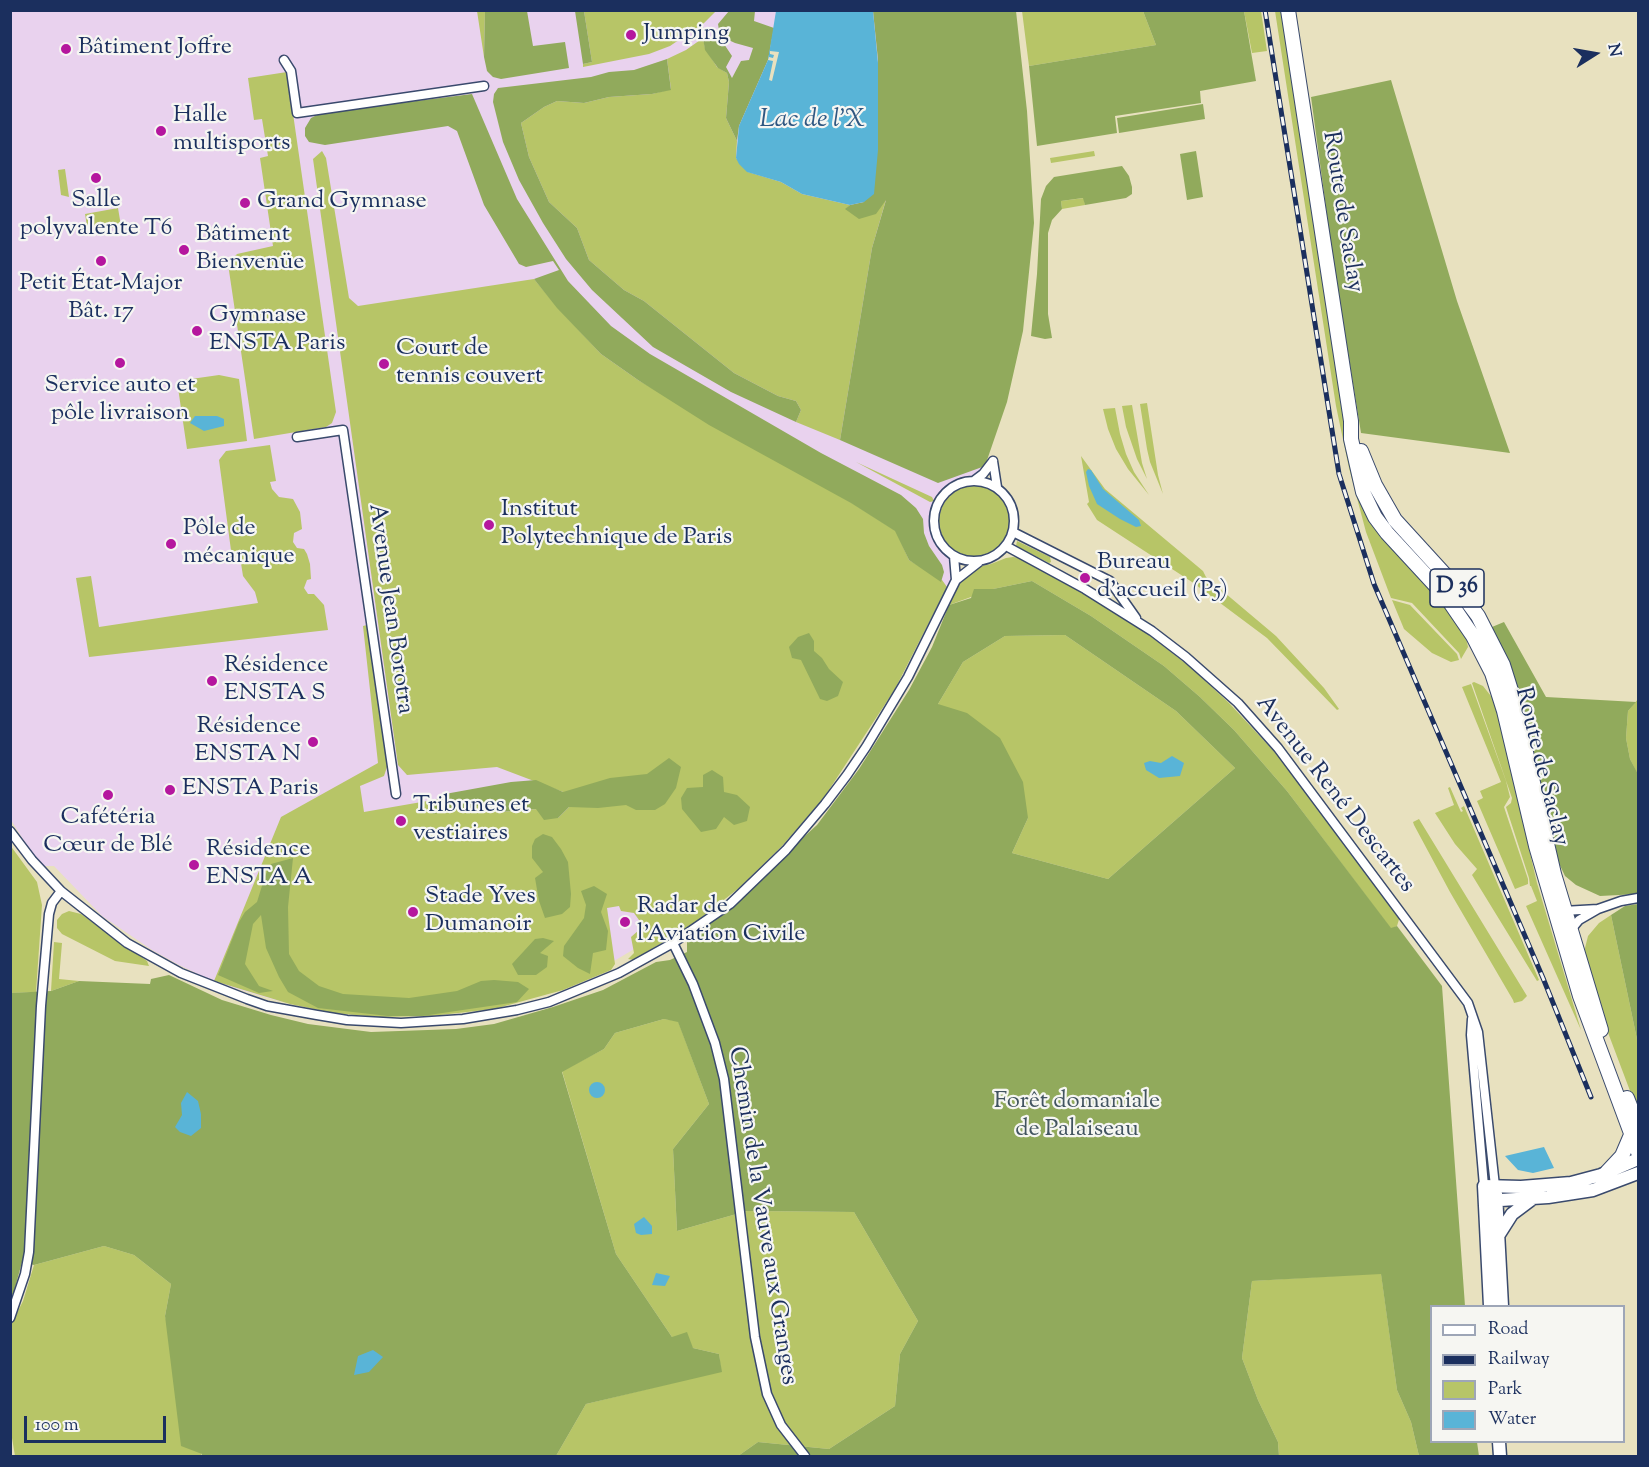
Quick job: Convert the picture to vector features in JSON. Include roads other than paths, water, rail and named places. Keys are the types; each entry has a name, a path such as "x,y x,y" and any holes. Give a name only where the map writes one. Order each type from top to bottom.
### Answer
{"main road":[{"name":"Route de Saclay","path":"1288,10 1351,421 1366,466 1395,520 1458,589 1478,616 1500,657 1514,700 1554,874 1560,911 1635,1131 1638,1152"},
{"path":"1607,1172 1622,1156 1635,1131"},
{"path":"1490,1305 1489,1186 1521,1187 1571,1183 1638,1159"},
{"path":"1490,1201 1593,1190 1638,1173"},
{"path":"1497,1237 1512,1214 1533,1198"},
{"path":"1490,1201 1497,1237 1502,1305"}],"street":[{"path":"284,60 291,71 297,113 484,86"},
{"name":"Avenue Jean Borotra","path":"297,437 343,430 396,794"},
{"path":"975,480 997,487 1009,500 1015,516 1013,532 1006,546 990,559 962,560 946,550 935,532 935,512 938,502 950,488 975,480 993,461 997,487"},
{"name":"Avenue René Descartes","path":"1013,532 1110,581 1138,621"},
{"name":"Avenue René Descartes","path":"1006,546 1138,621 1186,657 1238,703 1262,729 1410,924 1457,990 1463,994 1473,1016 1471,1035 1489,1186"},
{"path":"954,556 956,580"},
{"path":"10,831 32,860 61,891 127,943 201,982 267,1006 347,1020 429,1022 517,1010 549,1002 619,973 673,943 730,904 763,874 825,804 866,747 908,677 956,580 979,561"},
{"path":"10,1317 26,1274 29,1252 41,1006 49,914 52,903 61,891"},
{"path":"1567,935 1579,920 1598,909 1638,898"},
{"path":"1560,911 1598,909"},
{"name":"Chemin de la Vauve aux Granges","path":"673,943 693,984 715,1043 724,1079 755,1337 767,1394 781,1425 805,1456"}],"water":[{"name":"Lac de l'X","path":"776,11 873,11 878,63 878,150 874,194 864,202 850,205 802,194 781,182 747,172 736,158 739,126 768,60"},
{"path":"195,416 217,416 224,419 224,426 204,431 190,423"},
{"path":"1088,469 1103,489 1139,520 1141,526 1136,527 1120,519 1097,504 1089,486 1086,472"},
{"path":"1172,756 1184,763 1180,776 1159,778 1146,770 1144,763 1150,761 1161,763"},
{"path":"594,1082 600,1082 605,1090 603,1096 594,1098 589,1093 589,1087"},
{"path":"187,1092 198,1101 201,1114 201,1128 191,1136 180,1132 175,1127 182,1115 181,1103"},
{"path":"1544,1147 1554,1168 1533,1173 1518,1170 1505,1156"},
{"path":"644,1217 652,1226 652,1234 636,1233 634,1224"},
{"path":"656,1273 670,1276 665,1286 652,1285"},
{"path":"373,1350 383,1357 369,1372 354,1375 358,1356"}],"railway":[{"path":"1265,10 1339,474 1374,584 1543,978 1591,1097"}],"place":[{"name":"Jumping","path":"631,35"},
{"name":"Bâtiment Joffre","path":"66,49"},
{"name":"Halle multisports","path":"161,131"},
{"name":"Salle polyvalente T6","path":"96,178"},
{"name":"Grand Gymnase","path":"245,203"},
{"name":"Bâtiment Bienvenüe","path":"184,250"},
{"name":"Petit État-Major Bât. 17","path":"101,261"},
{"name":"Gymnase ENSTA Paris","path":"197,331"},
{"name":"Service auto et pôle livraison","path":"120,363"},
{"name":"Court de tennis couvert","path":"384,364"},
{"name":"Institut Polytechnique de Paris","path":"489,525"},
{"name":"Pôle de mécanique","path":"171,544"},
{"name":"Bureau d'accueil (P5)","path":"1085,578"},
{"name":"Résidence ENSTA S","path":"212,681"},
{"name":"Résidence ENSTA N","path":"313,742"},
{"name":"ENSTA Paris","path":"170,790"},
{"name":"Cafétéria Cœur de Blé","path":"108,795"},
{"name":"Tribunes et vestiaires","path":"401,821"},
{"name":"Résidence ENSTA A","path":"194,865"},
{"name":"Stade Yves Dumanoir","path":"413,912"},
{"name":"Radar de l’Aviation Civile","path":"625,922"}],"park label":[{"name":"Forêt domaniale de Palaiseau","path":"1077,1117"}]}
